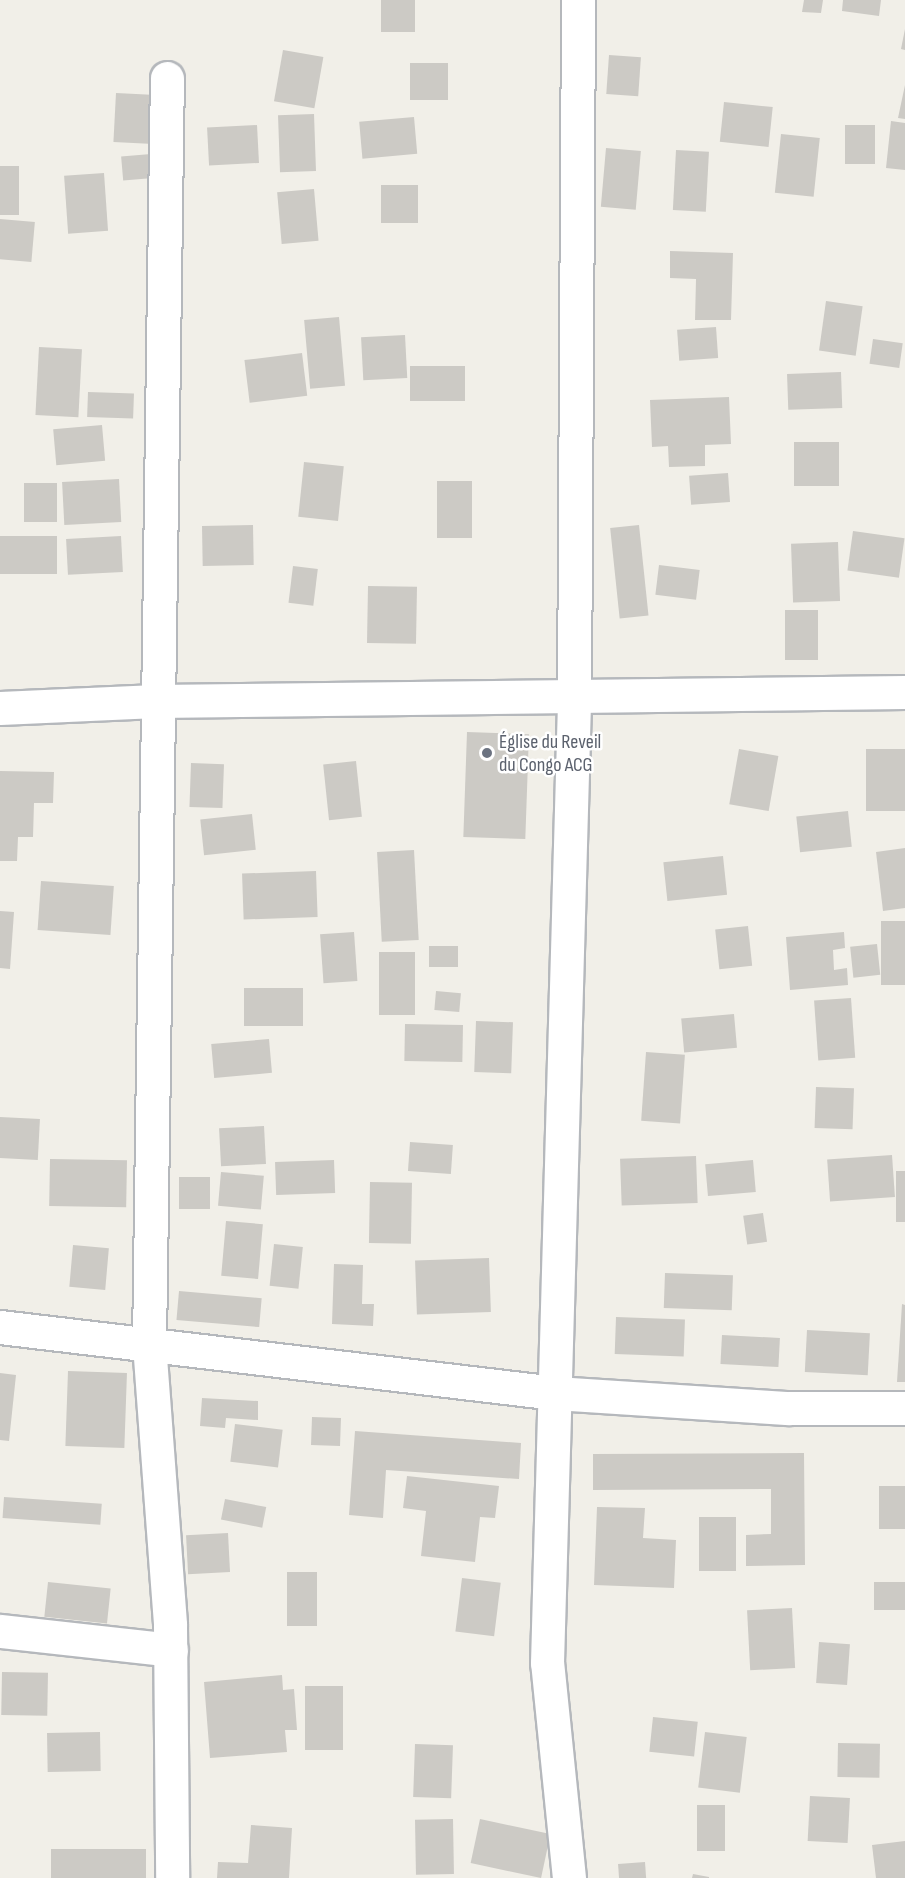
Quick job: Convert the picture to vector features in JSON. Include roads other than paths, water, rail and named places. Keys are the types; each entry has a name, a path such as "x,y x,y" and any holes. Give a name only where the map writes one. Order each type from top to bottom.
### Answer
{"street":[{"path":"569,1878 548,1663 573,700 578,0"},
{"path":"167,78 156,701 149,1344 171,1650 172,1878"},
{"path":"0,708 156,701 573,700 905,692"},
{"path":"0,1327 555,1393 790,1408 905,1408"},
{"path":"0,1631 171,1650"}],"place":[{"name":"Église du Reveil du Congo ACG","path":"487,753"}]}
